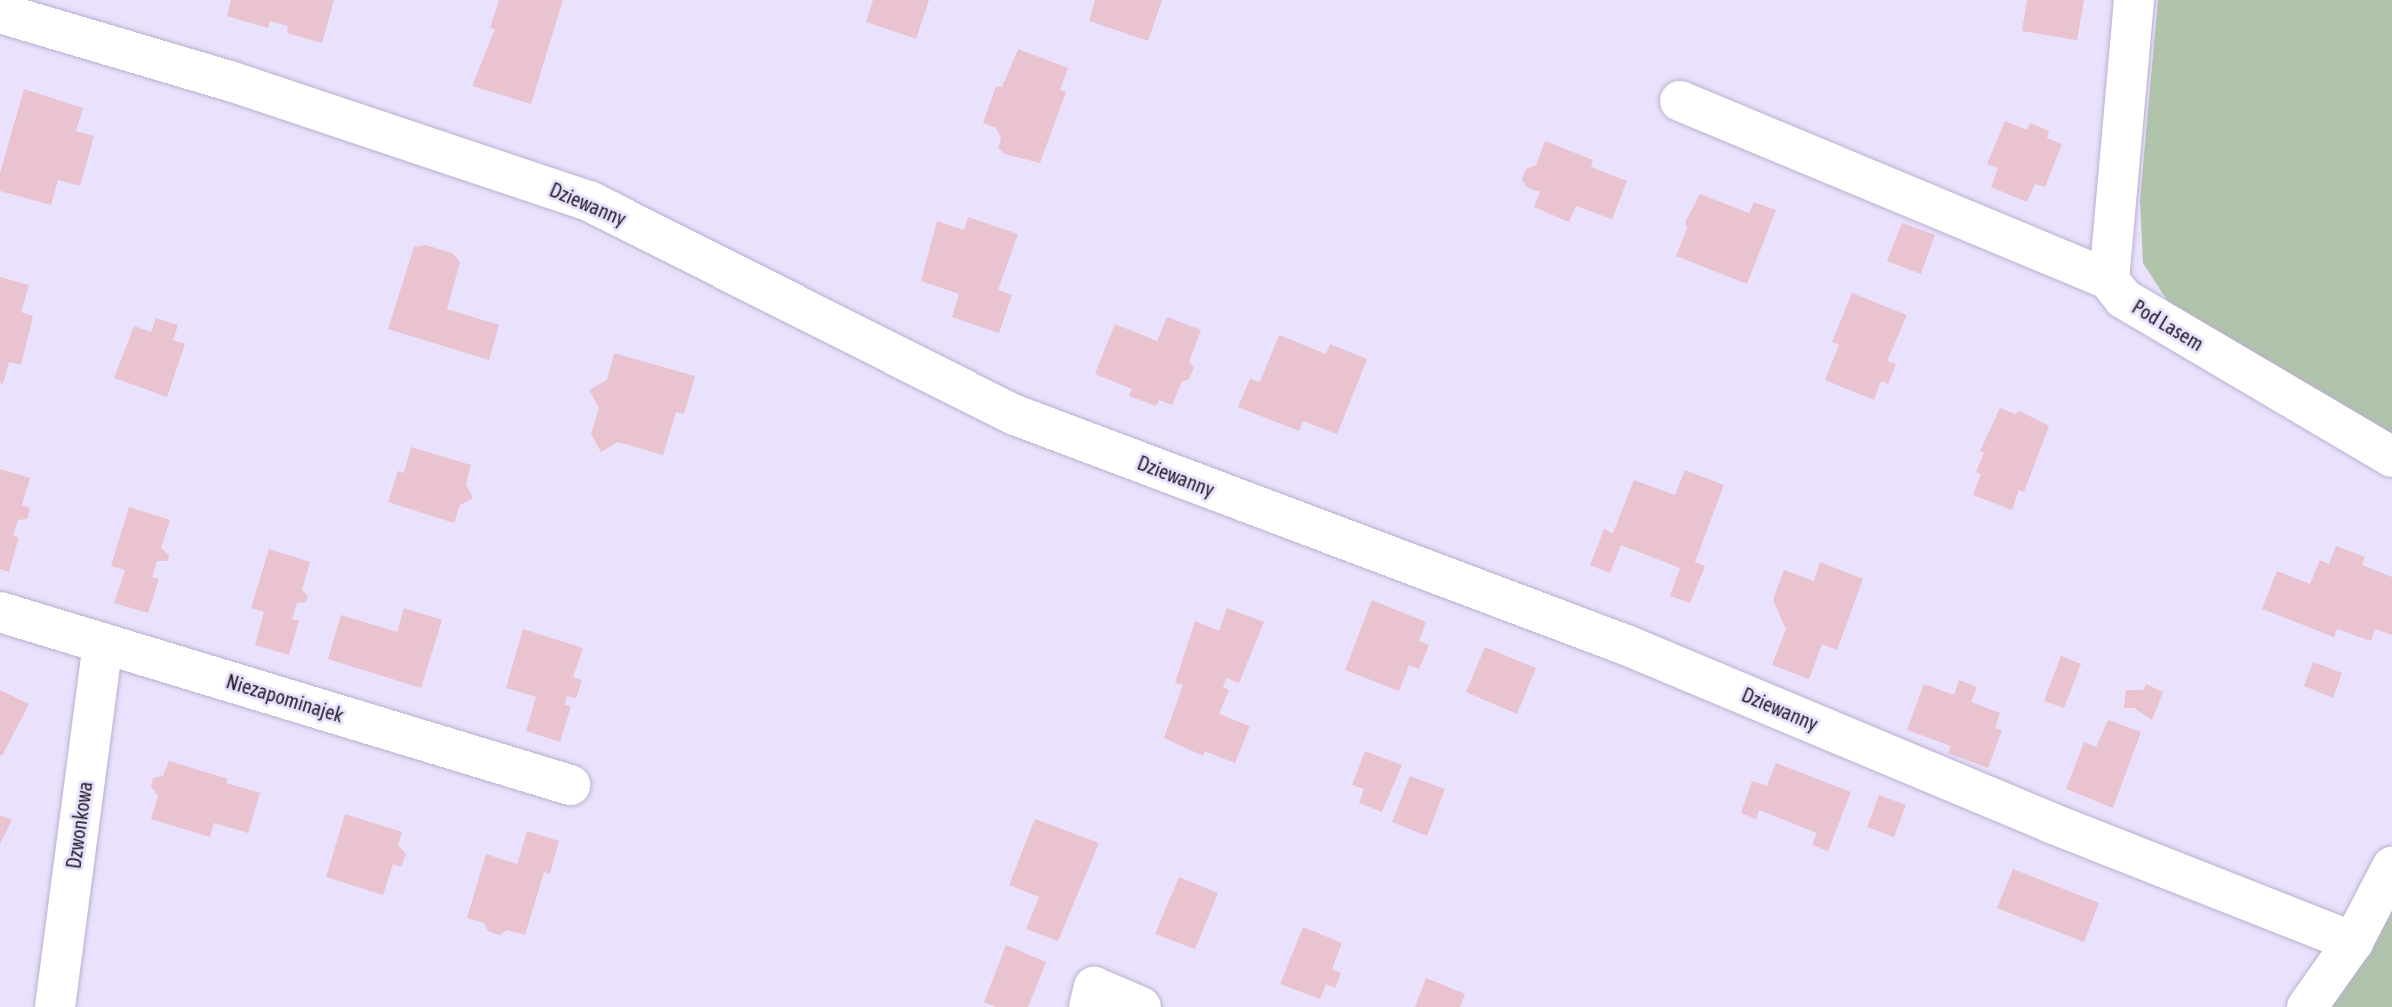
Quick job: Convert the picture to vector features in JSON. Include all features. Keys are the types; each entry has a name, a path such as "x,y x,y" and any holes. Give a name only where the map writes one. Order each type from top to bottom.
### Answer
{"street":[{"path":"1680,101 2109,280 2134,0"},
{"name":"Dziewanny","path":"0,13 230,81 589,201 1015,415 1626,645 2051,823 2353,942"},
{"name":"Pod Lasem","path":"2109,280 2124,299 2392,457"},
{"name":"Niezapominajek","path":"0,612 570,785"},
{"name":"Dzwonkowa","path":"55,1007 103,643"},
{"path":"2307,1007 2353,942 2392,867"},
{"path":"1089,1007 1094,987 1141,1007"}],"green space":[{"path":"2158,0 2392,0 2392,437 2174,311 2143,263 2140,200"},
{"path":"2392,903 2392,1007 2329,1007"}],"building":[{"path":"231,0 334,0 322,43 287,33 288,26 270,21 268,28 227,16"},
{"path":"499,0 563,0 531,104 472,86 495,29 490,28"},
{"path":"873,0 929,0 916,39 866,22"},
{"path":"1095,0 1162,0 1148,41 1089,21"},
{"path":"2027,0 2084,0 2077,40 2022,31"},
{"path":"1018,49 1068,68 1060,90 1066,92 1040,163 1005,154 998,148 1001,138 996,128 983,123 996,86 1002,87"},
{"path":"24,89 83,108 76,131 94,136 80,186 58,180 51,205 0,191 0,173"},
{"path":"2005,121 2027,130 2030,123 2049,131 2047,138 2062,144 2045,187 2035,184 2027,202 1991,187 1998,168 1987,164"},
{"path":"1545,141 1593,160 1591,167 1627,181 1612,219 1576,206 1569,222 1534,207 1540,192 1526,187 1522,179 1526,169 1536,165"},
{"path":"1700,194 1749,213 1754,202 1776,210 1747,284 1676,256 1687,228 1685,222"},
{"path":"968,217 1018,234 998,290 1012,295 999,333 952,317 959,294 921,281 937,221 964,230"},
{"path":"1902,223 1935,235 1921,274 1887,261"},
{"path":"426,245 452,253 460,262 447,309 499,325 489,360 388,329 414,247"},
{"path":"0,277 29,285 21,312 33,316 21,365 9,362 3,384 0,383"},
{"path":"1852,293 1907,315 1887,361 1896,364 1888,384 1881,381 1874,400 1825,380 1839,345 1832,342"},
{"path":"1167,317 1201,330 1189,362 1194,368 1189,379 1182,382 1172,405 1159,400 1156,406 1129,396 1132,389 1095,374 1115,324 1157,341"},
{"path":"156,318 178,325 173,340 185,344 167,397 114,378 134,326 151,332"},
{"path":"1279,335 1326,354 1330,344 1367,359 1337,434 1303,421 1299,431 1238,407 1250,379 1260,382"},
{"path":"614,353 695,376 684,414 676,412 663,455 618,442 601,452 591,434 599,408 589,390 607,380"},
{"path":"2000,408 2015,414 2020,411 2049,426 2024,492 2019,490 2012,510 1973,495 1981,474 1976,472 1984,452 1980,451"},
{"path":"411,447 471,465 466,484 473,498 460,505 454,523 388,502 398,471 404,473"},
{"path":"0,469 30,478 22,505 30,508 27,519 18,520 13,536 19,537 9,572 0,569"},
{"path":"1685,470 1724,485 1695,562 1705,566 1690,603 1670,596 1680,568 1621,545 1610,573 1590,565 1604,529 1613,533 1634,480 1675,495"},
{"path":"129,507 170,520 161,548 169,555 168,561 157,561 152,577 159,579 148,613 114,603 125,570 111,566"},
{"path":"2336,546 2365,557 2362,565 2392,577 2392,635 2375,629 2371,641 2337,629 2334,637 2262,609 2277,571 2310,584 2320,560 2329,564"},
{"path":"269,549 310,562 302,590 308,596 306,602 297,603 292,619 299,621 289,655 255,645 264,612 251,608"},
{"path":"1820,562 1863,579 1837,650 1822,644 1809,679 1772,665 1786,629 1773,600 1784,570 1814,581"},
{"path":"1372,600 1426,622 1419,641 1429,645 1419,669 1409,665 1399,691 1345,670"},
{"path":"404,608 442,620 421,688 328,659 341,615 397,632"},
{"path":"1227,608 1264,622 1239,683 1226,678 1223,687 1229,690 1219,714 1250,726 1235,763 1204,751 1203,756 1164,738 1183,685 1175,683 1195,621 1219,631"},
{"path":"523,629 583,648 573,677 582,680 576,698 567,696 565,705 571,706 560,742 526,731 536,697 506,688"},
{"path":"1485,647 1536,668 1517,714 1466,692"},
{"path":"2061,656 2081,664 2064,708 2044,701"},
{"path":"2313,662 2342,673 2333,698 2304,686"},
{"path":"1959,680 1977,687 1971,702 2000,713 1995,728 2002,730 1988,768 1948,753 1951,746 1907,730 1924,684 1954,695"},
{"path":"2146,684 2163,692 2152,720 2134,708 2124,708 2126,690 2143,690"},
{"path":"0,690 29,704 2,756 0,755"},
{"path":"2108,720 2141,732 2113,808 2066,789 2084,742 2096,747"},
{"path":"1365,751 1402,765 1382,812 1359,803 1364,789 1352,785"},
{"path":"169,761 228,779 226,783 260,793 248,833 214,823 210,837 151,819 158,796 151,786 153,778 163,776"},
{"path":"1776,763 1851,792 1828,851 1812,845 1817,833 1759,810 1756,819 1741,813 1752,781 1767,786"},
{"path":"1410,776 1445,789 1427,836 1392,822"},
{"path":"1879,795 1906,805 1894,837 1867,827"},
{"path":"345,814 402,832 398,845 406,854 401,867 393,864 383,895 326,877"},
{"path":"0,815 12,820 0,844"},
{"path":"1035,819 1099,843 1058,941 1026,929 1039,897 1009,885"},
{"path":"527,831 559,841 550,874 544,872 525,935 507,930 499,935 488,931 484,923 467,918 486,854 517,864"},
{"path":"2013,869 2099,903 2084,942 1997,908"},
{"path":"1179,877 1218,893 1195,949 1155,934"},
{"path":"1303,927 1342,943 1332,969 1341,973 1335,988 1326,984 1320,999 1280,984"},
{"path":"1006,945 1046,962 1028,1007 996,1007 984,1002"},
{"path":"1426,978 1465,994 1460,1007 1415,1007"}]}
